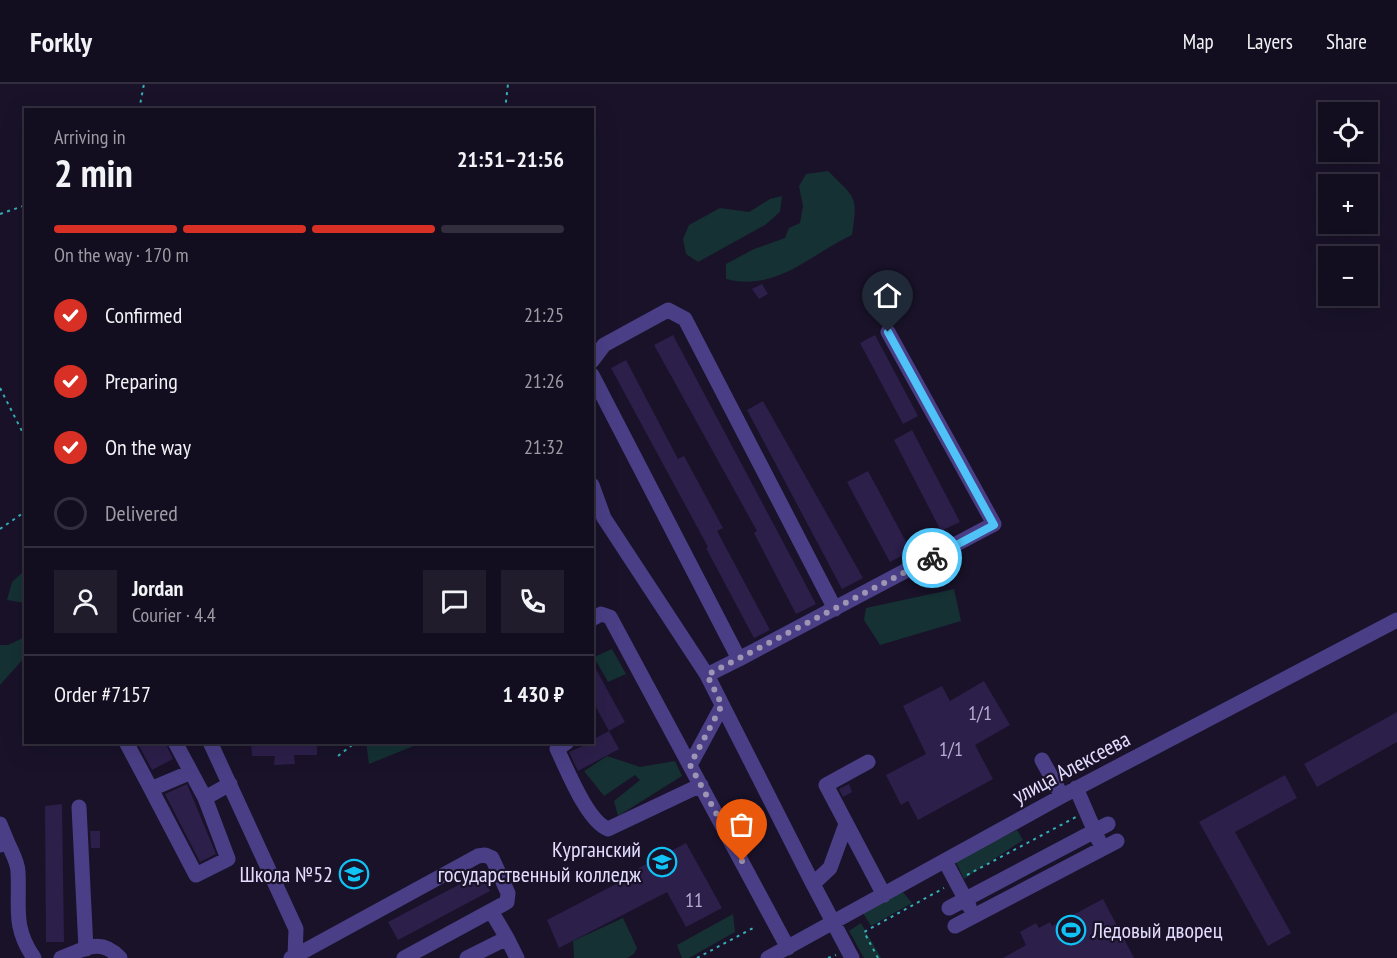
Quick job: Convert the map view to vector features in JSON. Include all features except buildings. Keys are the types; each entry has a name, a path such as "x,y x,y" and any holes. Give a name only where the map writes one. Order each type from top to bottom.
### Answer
{"street":[{"path":"594,358 604,345 668,310 685,319 835,609"},
{"path":"707,675 994,525 888,332"},
{"path":"594,379 739,658"},
{"path":"594,490 604,518 707,675 852,958"},
{"path":"594,618 601,614 610,617 788,948"},
{"name":"улица Алексеева","path":"768,958 1069,792 1397,620"},
{"path":"690,765 722,705"},
{"path":"127,744 195,874 228,859 205,798 176,744"},
{"path":"211,744 296,929 293,957"},
{"path":"564,744 556,749 592,816 608,829 701,785"},
{"path":"955,926 1110,845 1094,832 1069,792 1042,760"},
{"path":"868,762 826,784 884,895"},
{"path":"151,789 191,772"},
{"path":"205,798 230,784"},
{"path":"79,807 86,948"},
{"path":"0,824 4,843 19,870 18,924 26,946 34,958"},
{"path":"813,884 830,868 846,824"},
{"path":"949,908 1108,824"},
{"path":"293,957 485,855 492,858 509,898 404,958"},
{"path":"945,861 975,916"},
{"path":"491,910 518,958"},
{"path":"467,958 507,938"},
{"path":"61,958 99,945 109,948 120,958"}],"path":[{"path":"139,108 144,84"},
{"path":"505,108 508,84"},
{"path":"0,214 24,206"},
{"path":"0,388 24,435"},
{"path":"0,529 24,512"},
{"path":"338,756 353,744"},
{"path":"697,958 755,927"},
{"path":"828,958 836,955"}],"green space":[{"path":"828,171 853,198 855,212 852,235 778,276 745,282 726,279 726,264 754,249 785,238 789,228 800,223 803,206 799,186 806,174"},
{"path":"782,196 780,212 765,225 698,262 686,254 683,239 689,225 720,208 749,212 770,199"},
{"path":"24,571 24,603 7,600 12,582"},
{"path":"954,589 961,621 880,645 864,620 866,608"},
{"path":"24,637 24,658 0,685 0,645 8,645"},
{"path":"612,649 626,674 608,682 594,657"},
{"path":"366,744 419,744 369,764"},
{"path":"607,756 640,767 675,761 682,776 618,816 614,801 640,780 635,775 604,796 584,771"},
{"path":"1017,830 1023,840 964,879 955,860"},
{"path":"902,891 912,903 871,926 861,910"},
{"path":"733,914 735,932 689,958 682,958 677,945"},
{"path":"623,918 637,948 634,954 627,958 574,958 573,941"},
{"path":"861,923 881,958 864,958 849,931"}],"way so far":[{"path":"742,861 690,765 722,705 707,675 932,558"}],"place":[{"name":"Курганский государственный колледж","path":"662,862"},
{"name":"Школа №52","path":"354,874"},
{"name":"Ледовый дворец","path":"1071,930"}],"route":[{"path":"888,332 994,525 932,558"}]}
